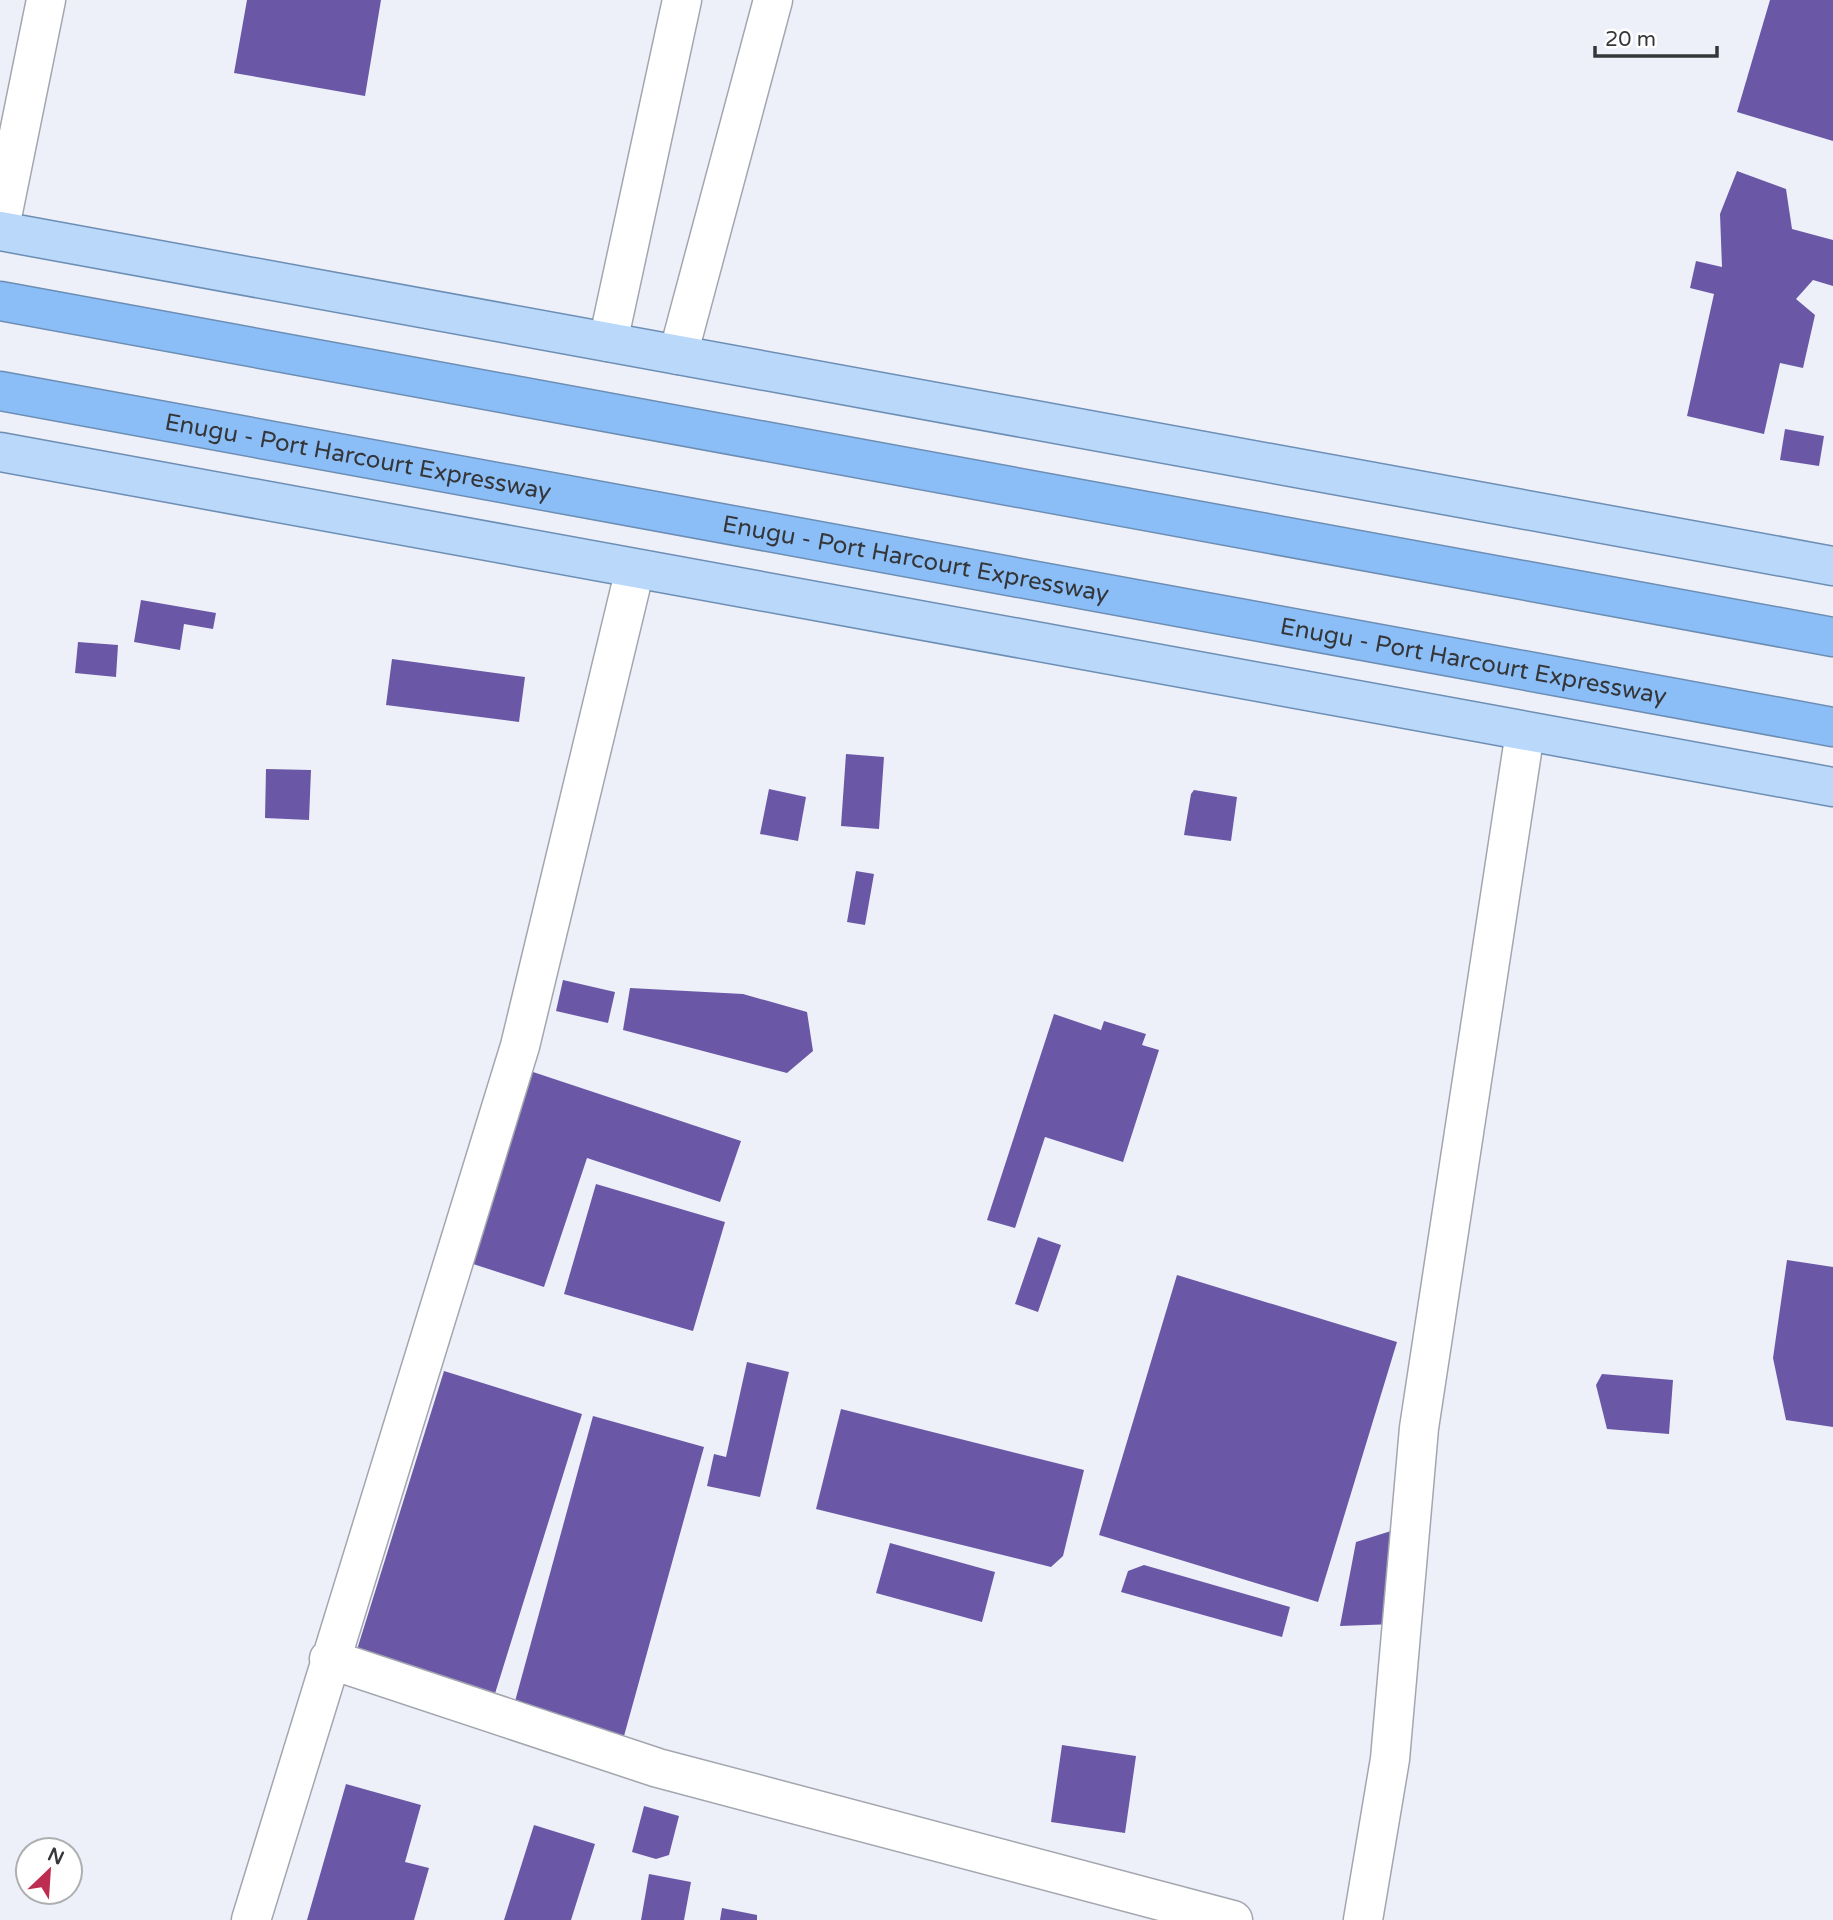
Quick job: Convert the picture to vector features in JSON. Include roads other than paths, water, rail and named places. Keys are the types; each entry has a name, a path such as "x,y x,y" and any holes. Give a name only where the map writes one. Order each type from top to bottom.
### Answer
{"highway":[{"path":"0,301 1833,637"},
{"name":"Enugu - Port Harcourt Expressway","path":"0,391 1833,727"}],"main road":[{"path":"0,229 1833,566"},
{"path":"0,452 1833,787"}],"lane":[{"path":"0,229 46,0"},
{"path":"608,342 682,0"},
{"path":"678,355 773,0"},
{"path":"251,1920 329,1659 520,1046 635,569"},
{"path":"1363,1920 1390,1759 1419,1428 1525,732"},
{"path":"329,1659 658,1768 1233,1920"}]}
